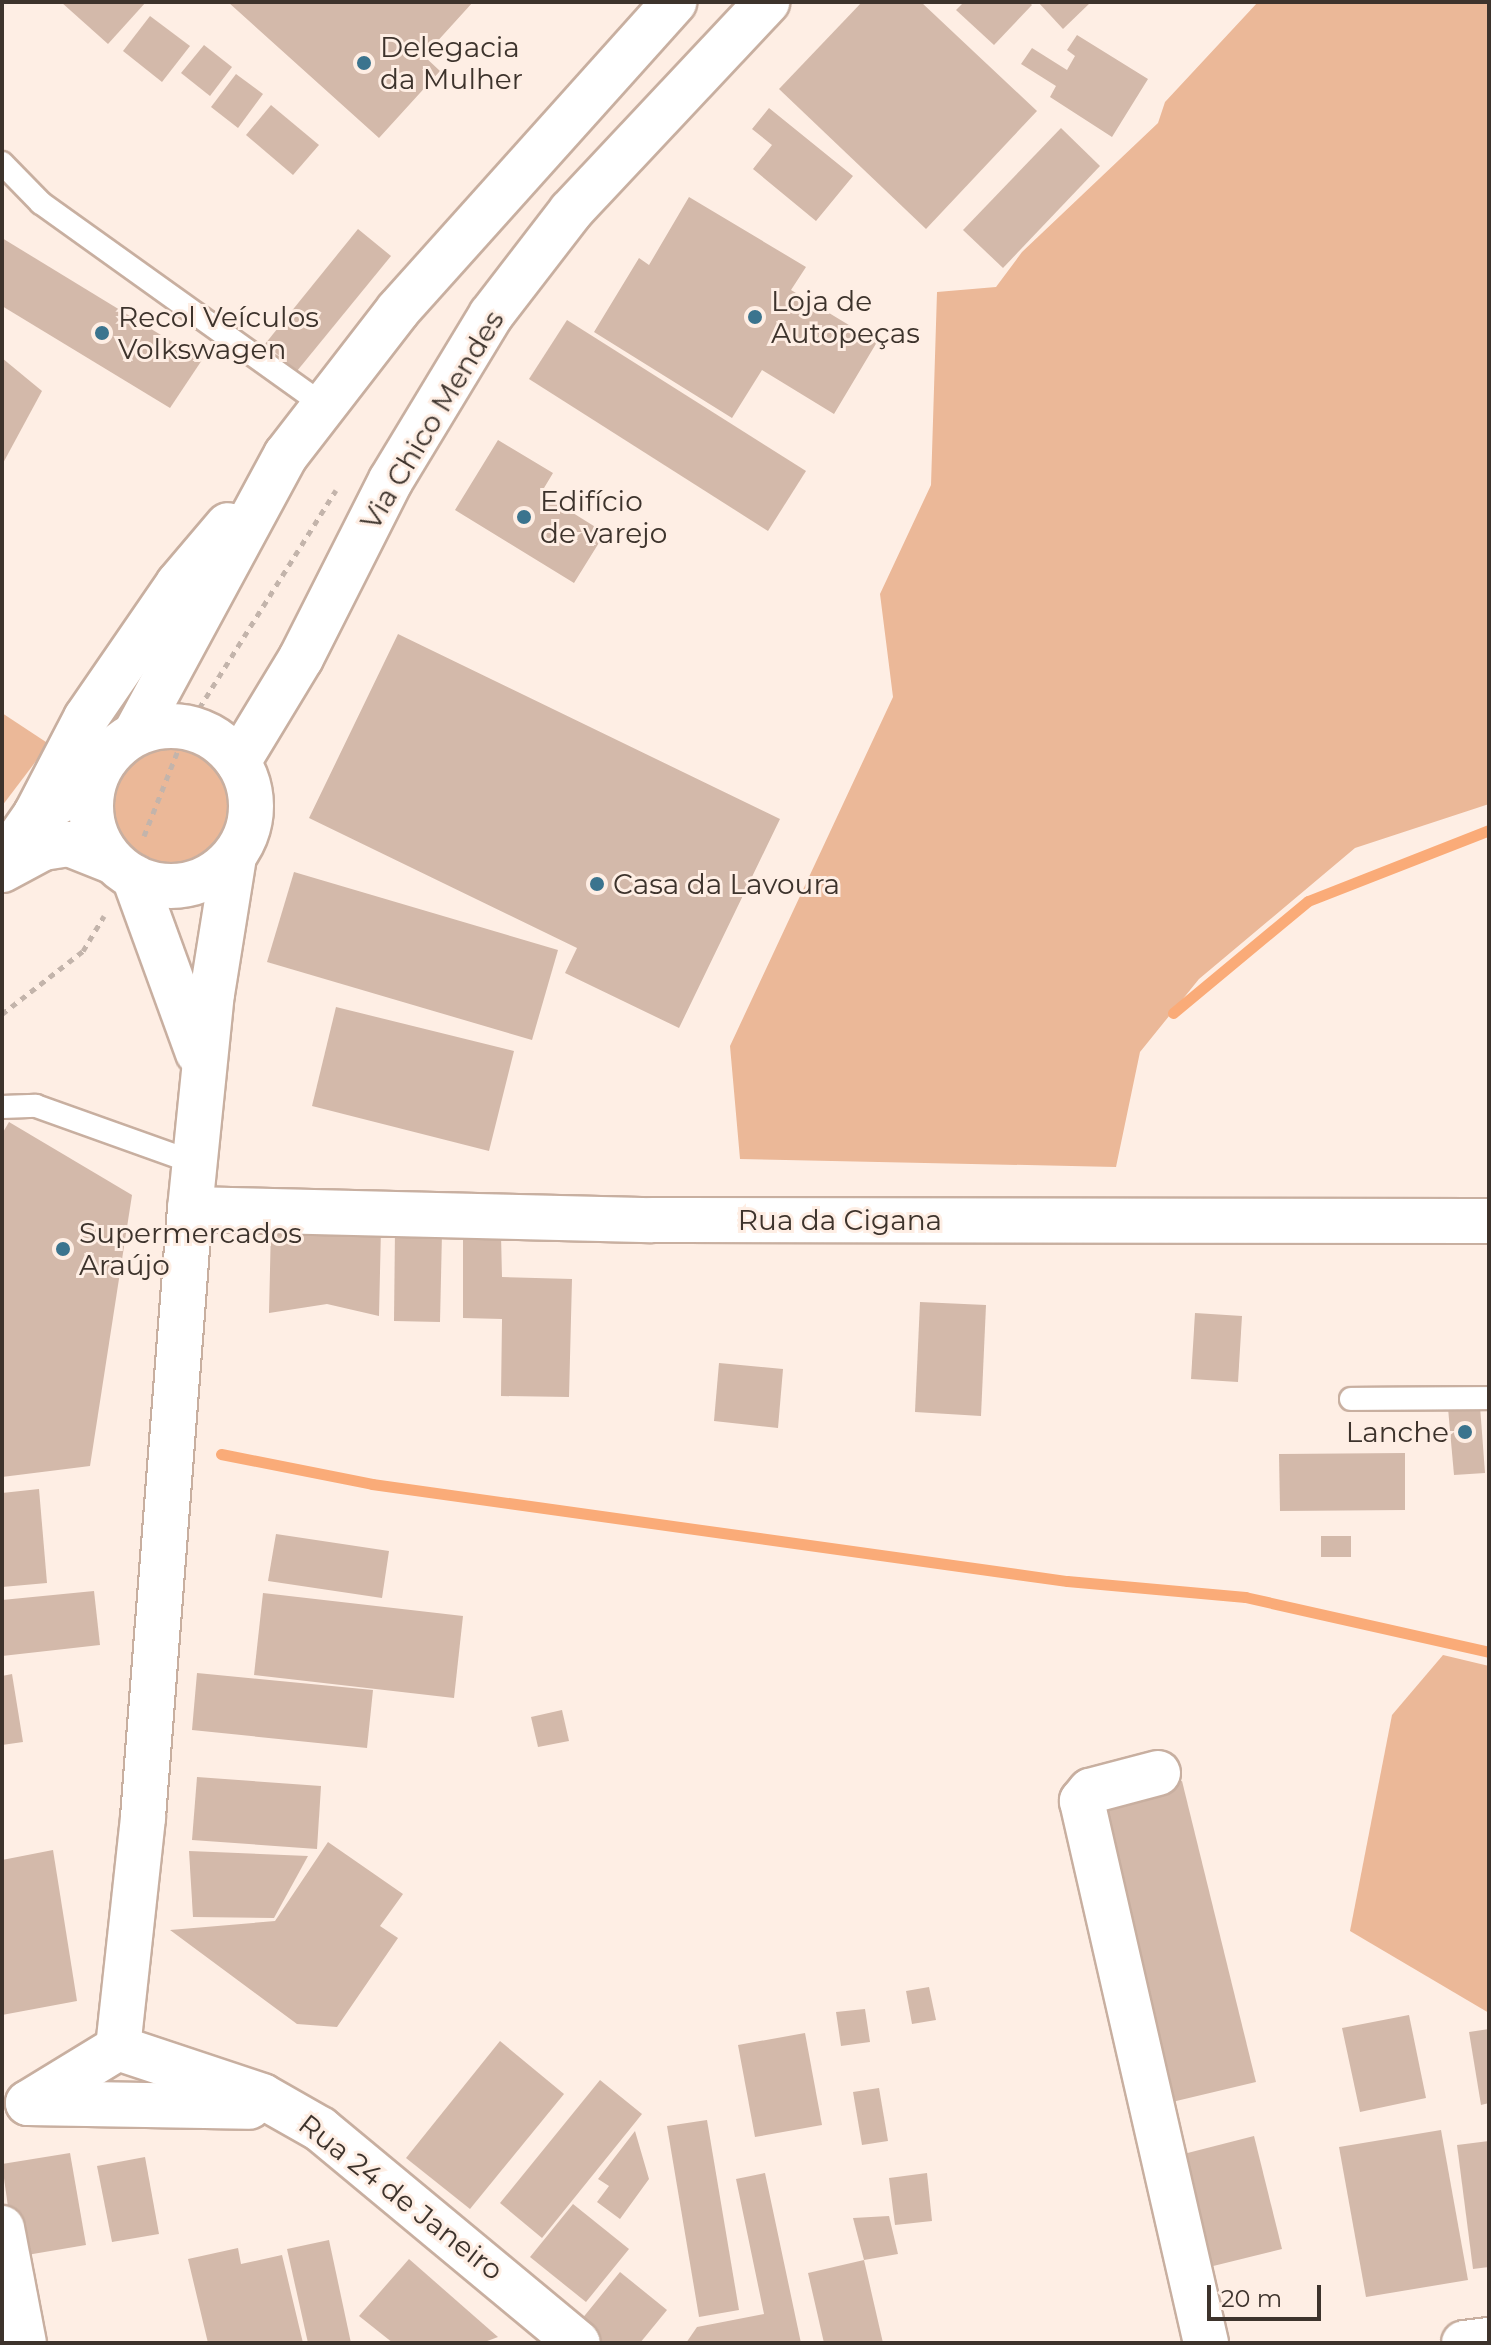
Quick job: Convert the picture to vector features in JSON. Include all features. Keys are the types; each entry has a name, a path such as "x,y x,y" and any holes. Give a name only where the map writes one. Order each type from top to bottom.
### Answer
{"main road":[{"path":"2,863 36,814 86,718 170,596 286,455 398,310 674,2"},
{"name":"Via Chico Mendes","path":"238,762 301,658 391,480 491,315 571,211 767,2"},
{"path":"204,1074 182,1000 123,869 92,823 94,781 103,762 135,734 286,455"},
{"path":"2,870 43,848 69,844 171,887 192,884 215,874 234,857 246,835 251,810 238,762 216,739 186,728 155,727 135,734"},
{"path":"36,814 94,781"},
{"path":"15,2111 118,2048 146,1785 190,1209 204,1074 234,857"},
{"name":"Rua da Cigana","path":"190,1209 652,1220 1489,1221"},
{"path":"1158,1773 1090,1791 1082,1801 1206,2343"},
{"name":"Rua 24 de Janeiro","path":"118,2048 262,2096 290,2111 378,2175 578,2343"},
{"path":"15,2111 214,2104 290,2111"},
{"path":"2,2228 24,2343"},
{"path":"1464,2343 1489,2340"}],"lane":[{"path":"2,163 41,203 325,406"},
{"path":"2,1107 36,1106 195,1163"},
{"path":"1351,1399 1489,1398"}],"shaded area":[{"path":"1258,2 1489,2 1489,804 1355,848 1199,979 1140,1052 1116,1167 740,1159 730,1046 893,697 880,594 931,485 937,292 996,287 1022,252 1158,123 1165,102"},
{"path":"2,713 49,744 2,806"},
{"path":"170,746 194,751 214,764 227,784 232,808 227,832 214,852 194,865 170,870 146,865 126,852 113,832 108,808 113,784 126,764 146,751"},
{"path":"1443,1655 1489,1666 1489,2013 1350,1931 1392,1715"}],"building":[{"path":"61,2 146,2 108,44"},
{"name":"Delegacia da Mulher","path":"228,2 473,2 424,56 440,71 379,138"},
{"path":"862,2 921,2 1037,111 926,229 779,89"},
{"path":"964,2 1029,2 1032,5 994,45 956,10"},
{"path":"1038,2 1091,2 1063,29"},
{"path":"150,16 190,46 162,82 123,51"},
{"path":"1077,35 1148,79 1112,137 1050,97 1056,86 1021,64 1032,48 1067,70 1075,56 1067,50"},
{"path":"204,45 232,67 210,96 181,73"},
{"path":"236,74 263,94 238,128 211,107"},
{"path":"271,105 319,145 293,175 246,135"},
{"path":"769,108 853,176 816,221 753,169 772,145 752,129"},
{"path":"1061,128 1100,166 1003,268 963,230"},
{"name":"Loja de Autopeças","path":"689,197 806,267 791,290 877,342 834,414 762,370 732,418 594,332 639,258 649,265"},
{"path":"358,229 391,256 297,371 265,344"},
{"name":"Recol Veículos Volkswagen","path":"2,238 202,360 170,408 2,306"},
{"path":"567,320 806,471 768,531 529,379"},
{"path":"2,358 42,391 2,465"},
{"name":"Edifício de varejo","path":"498,440 553,473 541,493 605,533 574,583 455,510"},
{"name":"Casa da Lavoura","path":"398,634 780,819 679,1028 565,973 577,948 309,818"},
{"path":"294,872 558,950 532,1040 267,962"},
{"path":"336,1007 514,1051 489,1151 312,1106"},
{"name":"Supermercados Araújo","path":"9,1122 132,1195 90,1466 2,1477 2,1134"},
{"path":"271,1226 381,1229 379,1316 327,1304 269,1313"},
{"path":"395,1231 442,1233 440,1322 394,1321"},
{"path":"463,1234 501,1235 502,1277 572,1279 569,1397 501,1396 502,1319 463,1318"},
{"path":"920,1302 986,1305 981,1416 915,1412"},
{"path":"1195,1313 1242,1316 1238,1382 1191,1379"},
{"path":"719,1363 783,1369 778,1428 714,1421"},
{"path":"1480,1406 1485,1473 1454,1475 1448,1408"},
{"path":"1405,1453 1405,1510 1280,1511 1279,1454"},
{"path":"39,1489 47,1583 2,1587 2,1493"},
{"path":"276,1534 389,1551 382,1598 268,1581"},
{"path":"1321,1536 1351,1536 1351,1557 1321,1557"},
{"path":"94,1591 100,1645 2,1656 2,1600"},
{"path":"263,1593 463,1616 454,1698 254,1675"},
{"path":"197,1673 373,1690 367,1748 192,1730"},
{"path":"12,1674 23,1742 2,1745 2,1676"},
{"path":"562,1710 569,1741 538,1747 531,1717"},
{"path":"197,1777 321,1786 317,1849 192,1840"},
{"path":"1182,1781 1256,2082 1172,2102 1098,1800"},
{"path":"328,1842 403,1894 380,1926 398,1938 337,2027 297,2024 170,1930 275,1921"},
{"path":"53,1850 77,2001 2,2015 2,1860"},
{"path":"189,1851 308,1856 274,1918 193,1917"},
{"path":"929,1987 936,2020 912,2024 906,1991"},
{"path":"865,2009 870,2042 841,2046 836,2012"},
{"path":"1409,2015 1426,2098 1360,2112 1342,2028"},
{"path":"1489,2029 1489,2103 1481,2105 1469,2032"},
{"path":"805,2033 822,2125 755,2137 738,2045"},
{"path":"500,2041 564,2094 470,2209 406,2158"},
{"path":"600,2080 642,2114 542,2238 500,2203"},
{"path":"879,2088 888,2141 862,2145 853,2092"},
{"path":"707,2120 739,2310 699,2317 667,2126"},
{"path":"1441,2130 1468,2280 1366,2297 1339,2147"},
{"path":"635,2131 649,2179 620,2219 597,2202 609,2186 598,2179"},
{"path":"1254,2136 1282,2249 1197,2270 1168,2158"},
{"path":"1489,2141 1489,2267 1473,2269 1457,2145"},
{"path":"70,2153 86,2245 15,2257 2,2164"},
{"path":"145,2157 159,2234 112,2242 97,2166"},
{"path":"765,2173 801,2343 686,2343 697,2327 764,2314 736,2179"},
{"path":"927,2173 932,2221 895,2225 889,2178"},
{"path":"573,2204 629,2249 586,2302 530,2257"},
{"path":"889,2216 898,2254 864,2260 853,2218"},
{"path":"329,2240 351,2343 308,2343 287,2249"},
{"path":"238,2248 241,2264 282,2255 303,2343 208,2343 188,2259"},
{"path":"409,2259 498,2337 482,2343 393,2343 359,2316"},
{"path":"864,2260 883,2343 824,2343 808,2273"},
{"path":"620,2272 667,2310 640,2343 590,2343 573,2330"}],"waterway":[{"path":"1173,1013 1308,901 1489,830"},
{"path":"221,1454 372,1484 1067,1581 1245,1597 1489,1652"}],"place":[{"name":"Delegacia da Mulher","path":"364,63"},
{"name":"Loja de Autopeças","path":"755,317"},
{"name":"Recol Veículos Volkswagen","path":"102,333"},
{"name":"Edifício de varejo","path":"524,517"},
{"name":"Casa da Lavoura","path":"597,884"},
{"name":"Supermercados Araújo","path":"63,1249"},
{"name":"Lanche","path":"1465,1432"}]}
